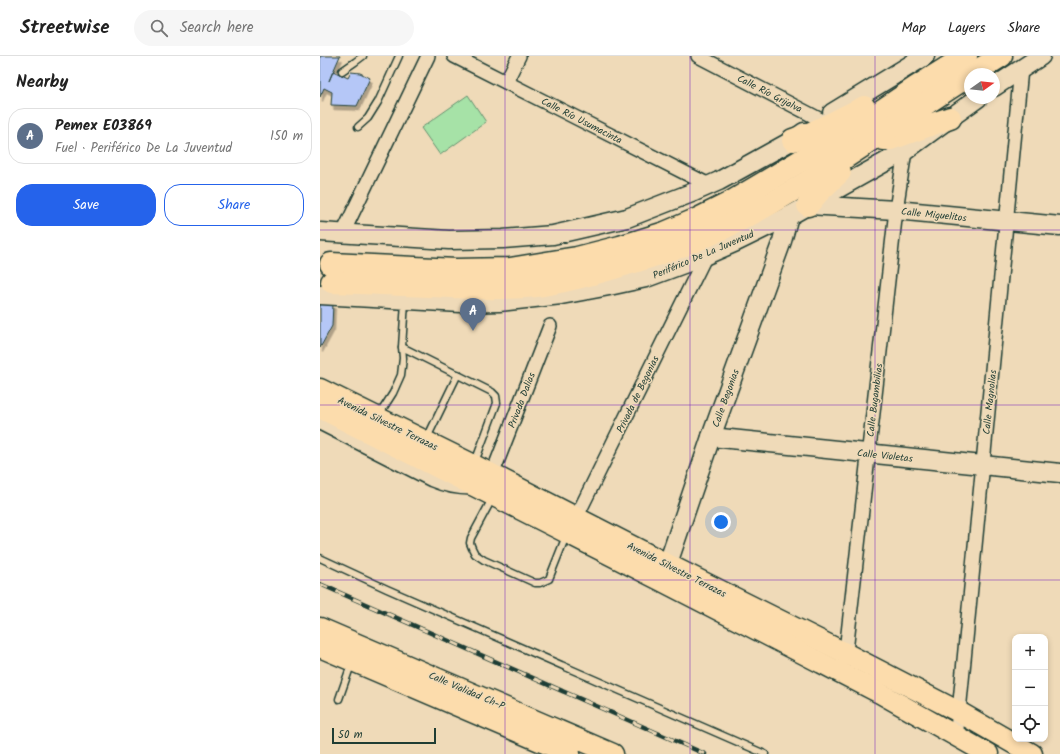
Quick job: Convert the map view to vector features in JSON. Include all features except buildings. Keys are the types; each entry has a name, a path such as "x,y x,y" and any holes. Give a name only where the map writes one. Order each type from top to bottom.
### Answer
{"highway":[{"path":"793,140 823,128 878,100 923,83 949,56"},
{"path":"328,280 456,270 510,269 577,258 658,236 698,219 734,200 862,124 966,56"},
{"name":"Periférico De La Juventud","path":"982,68 1001,56"},
{"name":"Periférico De La Juventud","path":"328,280 493,288 543,285 589,276 675,249 759,210 865,145 924,104 964,79"},
{"path":"808,205 819,192 849,164 865,145 890,139 950,118"}],"main road":[{"path":"320,232 343,232 450,240 503,239 553,235 627,218 719,181 793,140 821,120 926,56"},
{"path":"1000,83 1041,56"},
{"name":"Periférico De La Juventud","path":"328,280 405,300 461,303 499,302 561,295 646,278 736,242 789,216 905,151 970,104"},
{"name":"Calle Miguelitos","path":"808,205 896,210 1060,226"},
{"name":"Calle Begonias","path":"664,572 782,241 789,216"},
{"name":"Avenida Silvestre Terrazas","path":"320,389 474,466 488,486"},
{"name":"Avenida Silvestre Terrazas","path":"320,408 572,525 664,572 988,754"},
{"name":"Calle Violetas","path":"711,437 1060,473"},
{"name":"Avenida Silvestre Terrazas","path":"664,572 845,653 959,712 1032,754"},
{"name":"Calle Vialidad Ch-P","path":"320,628 356,652 570,754"},
{"name":"Calle Vialidad Ch-P","path":"320,647 356,652 584,748 613,754"}],"street":[{"path":"343,232 428,56"},
{"name":"Calle Río Usumacinta","path":"454,56 709,185"},
{"path":"506,82 519,56"},
{"name":"Calle Río Grijalva","path":"698,56 821,120"},
{"name":"Calle Magnolias","path":"956,736 1021,69"},
{"name":"Calle Bugambilias","path":"844,674 845,653 896,210 905,151"},
{"name":"Privada de Begonias","path":"572,525 706,255"},
{"name":"Privada Dalias","path":"488,486 550,326"},
{"path":"320,424 445,486 460,488 488,486"}],"lane":[{"path":"342,71 363,56"},
{"path":"358,127 368,118 378,102 399,56"},
{"path":"377,418 393,393 401,375 405,300"},
{"path":"402,347 458,374 492,392 496,396 497,403 474,466"},
{"path":"425,441 458,374"},
{"path":"488,486 470,543 475,554 484,560 534,583 544,581 549,579 572,525"},
{"path":"320,558 401,596 765,754"},
{"path":"339,699 356,652"}],"green space":[{"path":"468,95 486,122 440,155 421,128"}],"railway":[{"path":"320,584 705,754"}],"place":[{"name":"Pemex E03869","path":"473,331"}]}
